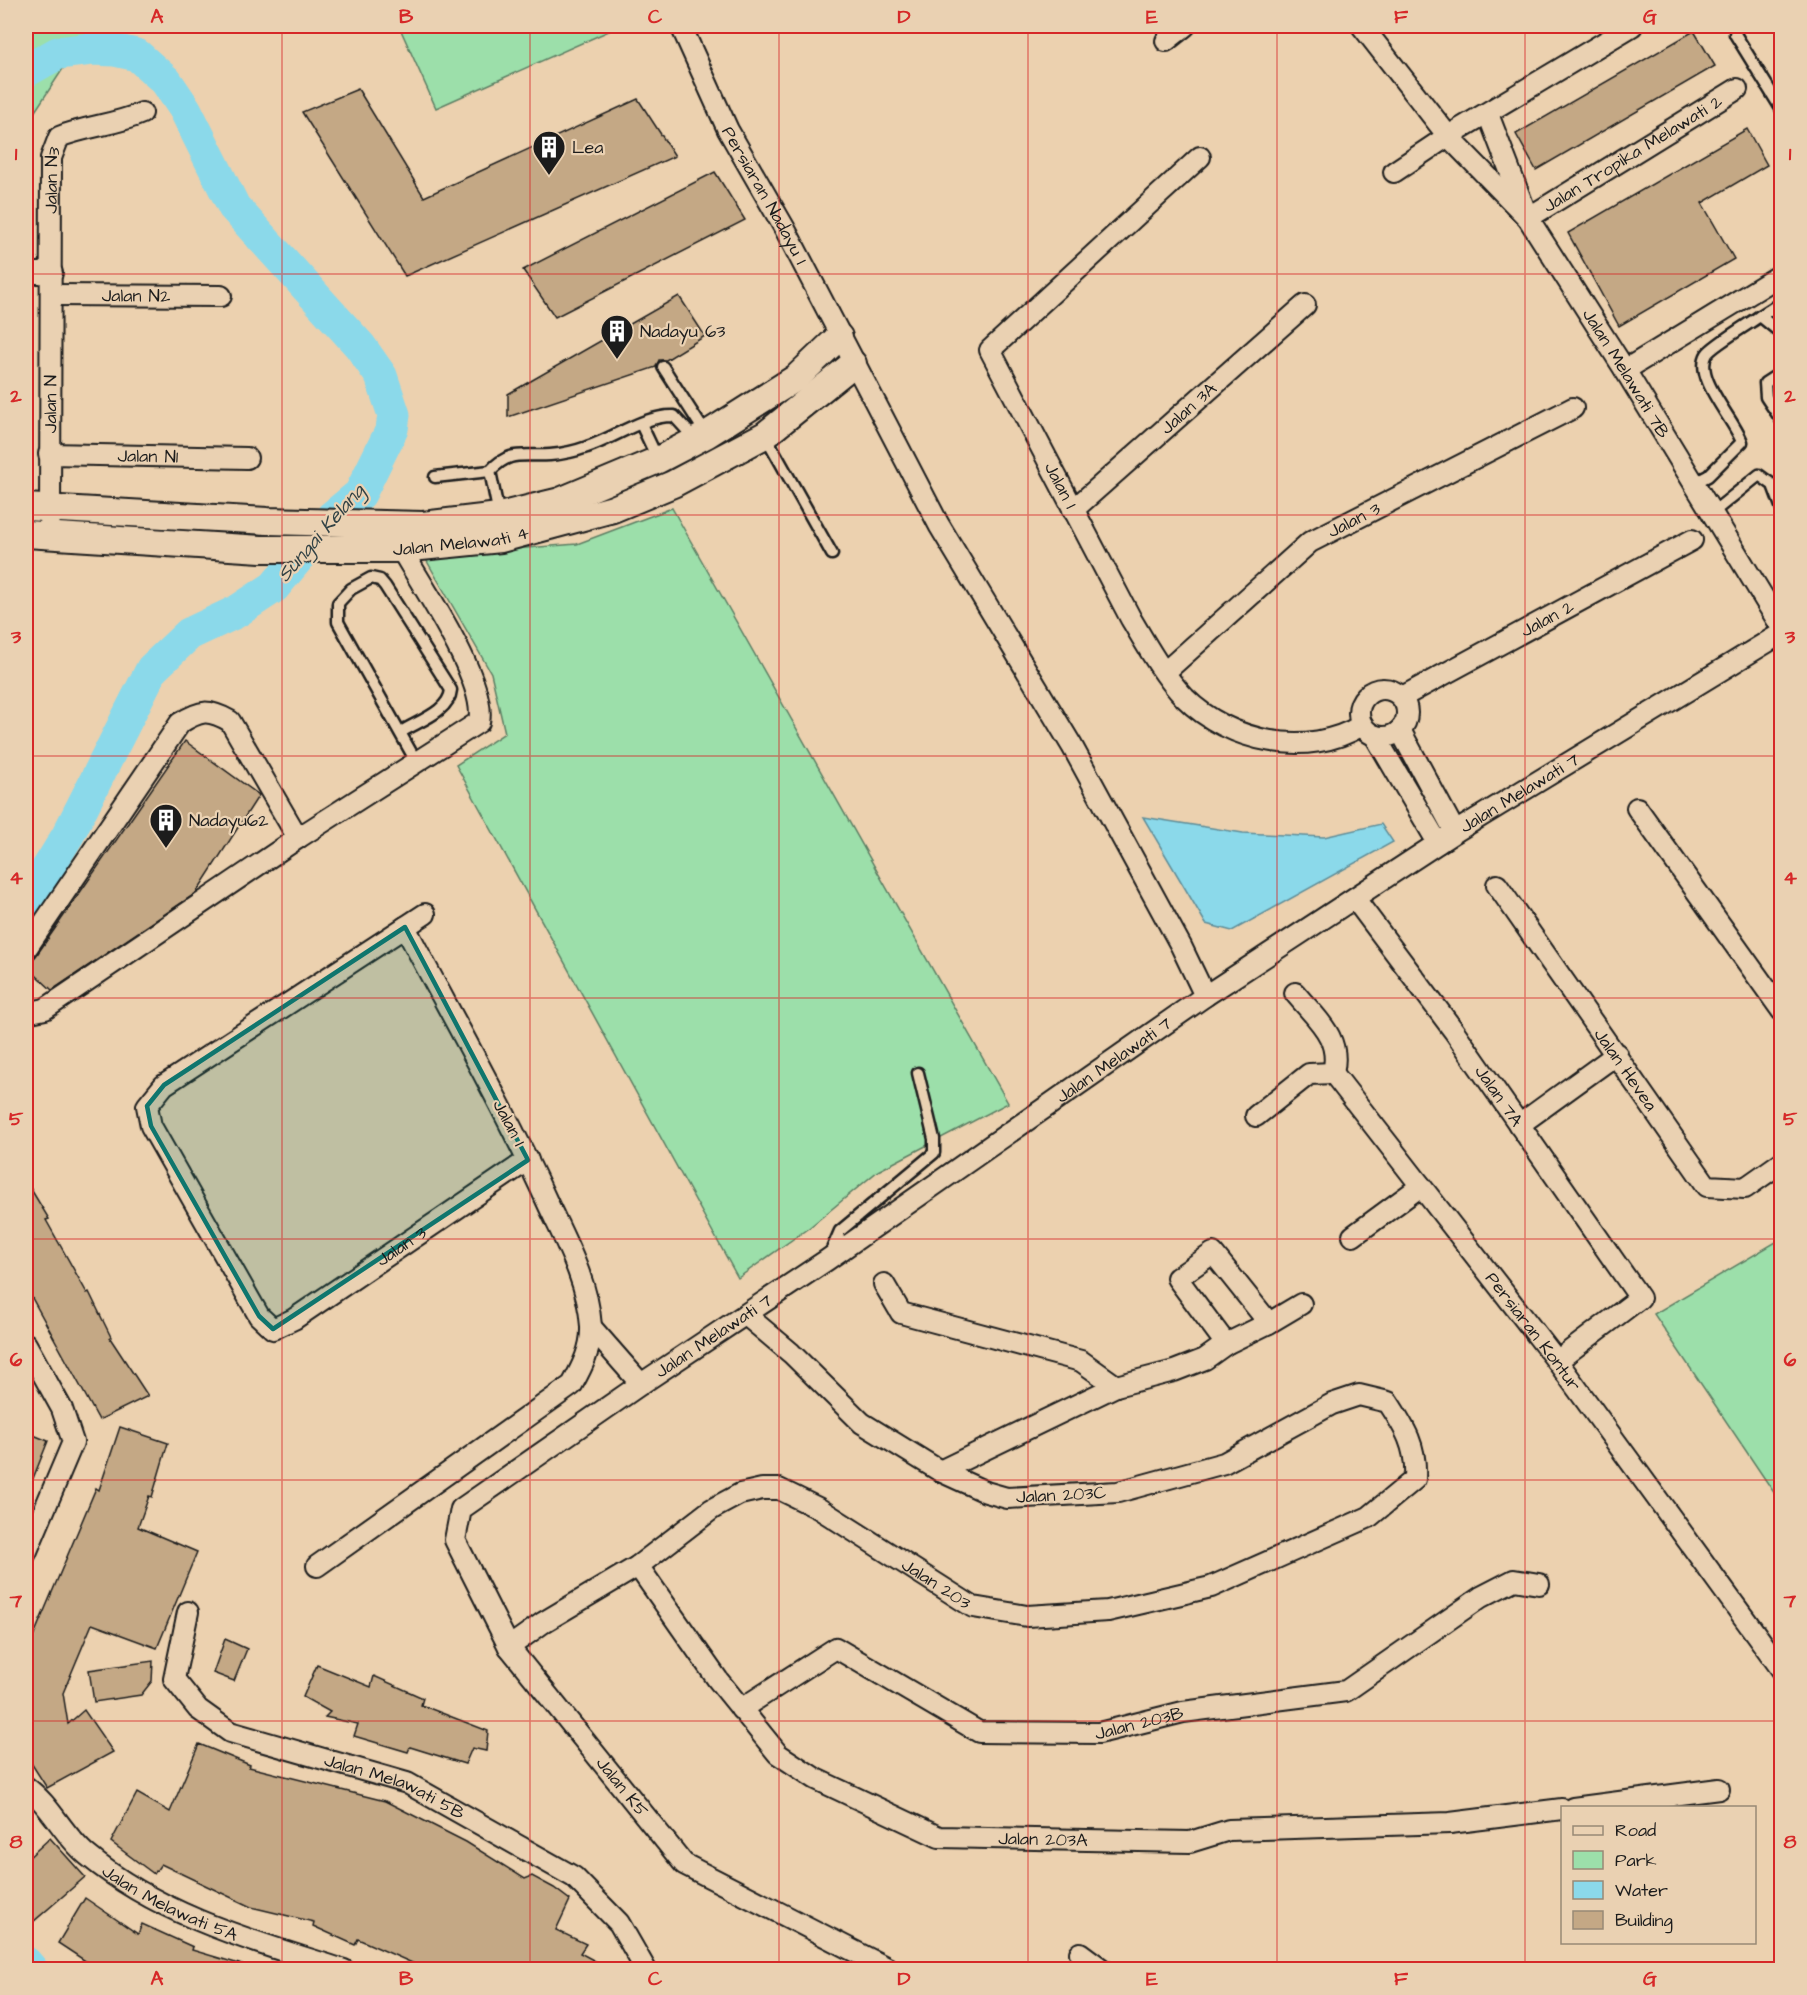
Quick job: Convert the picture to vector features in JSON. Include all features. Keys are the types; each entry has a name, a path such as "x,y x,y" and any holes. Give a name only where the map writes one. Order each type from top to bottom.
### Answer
{"street":[{"name":"Persiaran Nadayu 1","path":"681,26 728,130 784,229 939,525 1078,757 1181,946 1205,996"},
{"path":"1166,41 1185,26"},
{"name":"Jalan Melawati 7B","path":"1362,26 1448,136 1528,218 1625,370 1782,628"},
{"path":"1394,172 1448,136 1632,26"},
{"name":"Jalan Tropika Melawati 2","path":"1528,218 1737,89"},
{"name":"Jalan N3","path":"52,273 51,158 59,137 76,130 121,122 142,113"},
{"path":"1488,114 1528,218"},
{"name":"Jalan 1","path":"1200,157 990,350 1131,619 1165,672 1185,697 1212,720 1259,739 1307,744 1368,731"},
{"path":"26,273 52,273"},
{"name":"Jalan N","path":"38,535 38,507 49,454 52,273"},
{"path":"1625,370 1782,274"},
{"name":"Jalan N2","path":"52,295 221,296"},
{"name":"Jalan 3A","path":"1074,510 1305,305"},
{"name":"Jalan Melawati 4","path":"38,535 261,549 333,535 499,516 560,501 658,460 701,437 796,378 839,337"},
{"name":"Jalan Melawati 4","path":"38,507 267,521 401,549 501,539 613,509 673,484 765,435 853,364"},
{"name":"Jalan 3","path":"1165,672 1310,542 1573,408"},
{"name":"Jalan N1","path":"49,454 247,458"},
{"name":"Jalan 2","path":"1402,697 1692,540"},
{"path":"26,1013 45,1009 298,838 479,722 482,710 459,651 401,549"},
{"name":"Jalan Melawati 7","path":"461,1509 641,1384 827,1260 1205,996 1455,832 1782,633"},
{"path":"1368,731 1393,735 1400,730 1407,718 1402,697 1390,690 1369,693 1358,711 1368,731 1438,843"},
{"path":"26,949 180,723 197,712 215,712 230,721 298,838"},
{"path":"1400,730 1455,832"},
{"path":"1637,808 1782,1011"},
{"name":"Jalan Hevea","path":"1497,885 1707,1185 1745,1188 1782,1161"},
{"name":"Jalan 7A","path":"1355,899 1454,1031 1640,1298 1557,1361"},
{"path":"405,927 424,914"},
{"name":"Jalan 1","path":"405,927 528,1160 578,1269 591,1327"},
{"name":"Jalan 3","path":"405,927 164,1085 147,1107 150,1126 259,1316 273,1329 294,1319 528,1160"},
{"path":"1256,1116 1309,1074 1333,1073 1337,1059 1334,1043 1295,993"},
{"path":"1519,1125 1617,1054"},
{"name":"Persiaran Kontur","path":"1333,1073 1557,1361 1782,1670"},
{"path":"1353,1236 1421,1186"},
{"path":"1226,1344 1177,1278 1213,1253 1269,1323"},
{"path":"884,1284 900,1313 1082,1361 1116,1386"},
{"path":"940,1471 1116,1386 1174,1371 1205,1359 1226,1344 1301,1304"},
{"name":"Jalan 203C","path":"746,1315 790,1353 862,1423 940,1471 986,1492 1007,1498 1118,1492 1224,1463 1332,1404 1359,1395 1388,1402 1403,1425"},
{"path":"591,1327 641,1384"},
{"path":"317,1566 572,1385 585,1362 591,1327"},
{"path":"26,1344 62,1409 73,1442 26,1553"},
{"name":"Jalan 203","path":"509,1647 544,1622 638,1566 712,1509 740,1494 762,1489 779,1489 818,1508 973,1607 1027,1616 1108,1611 1211,1587 1369,1517 1415,1479 1416,1456 1403,1425"},
{"name":"Jalan K5","path":"461,1509 455,1540 509,1647 684,1864 891,1970"},
{"name":"Jalan 203A","path":"638,1566 718,1680 778,1754 816,1779 939,1837 1190,1842 1229,1830 1450,1823 1561,1809"},
{"name":"Jalan 203B","path":"741,1708 836,1648 978,1732 1099,1733 1183,1712 1346,1691 1481,1597 1514,1580 1539,1584"},
{"name":"Jalan Melawati 5B","path":"188,1612 174,1679 198,1709 230,1732 407,1783 574,1876 619,1923 646,1970"},
{"name":"Jalan Melawati 5A","path":"26,1787 39,1797 85,1854 156,1902 260,1943 344,1970"},
{"path":"1588,1806 1719,1789"},
{"path":"1080,1953 1103,1970"}],"lane":[{"path":"1737,26 1735,34 1782,110"},
{"path":"1694,483 1708,476 1742,442 1737,428 1710,388 1703,367 1707,353 1782,302"},
{"path":"1760,316 1782,334"},
{"path":"663,367 701,437"},
{"path":"1782,372 1766,384 1766,397 1782,421"},
{"path":"435,477 490,471 501,459 520,454 550,455 586,447 660,415 674,416 701,437"},
{"path":"641,424 658,460"},
{"path":"765,435 832,554"},
{"path":"490,471 499,516"},
{"path":"1712,513 1759,475 1773,485 1782,509"},
{"path":"401,732 444,706 450,700 451,690 385,586 380,580 371,578 351,589 338,603 338,622 417,763"},
{"path":"827,1260 840,1231 934,1153 934,1139 918,1073"}],"highlighted area":[{"path":"405,927 528,1160 273,1329 259,1316 151,1126 147,1106 164,1085"}],"green space":[{"path":"26,26 91,26 32,116 26,120"},
{"path":"399,26 620,26 436,108"},
{"path":"672,508 1008,1103 878,1171 810,1227 738,1278 456,765 505,733 491,673 424,556 577,544"},
{"path":"1781,1239 1781,1503 1654,1314"}],"water":[{"path":"1143,817 1243,833 1324,837 1381,824 1393,842 1232,931 1206,924"}],"building":[{"path":"1694,31 1715,66 1536,170 1516,134"},
{"name":"Lea","path":"358,89 424,197 638,99 675,156 405,276 302,112"},
{"path":"1747,129 1767,165 1702,203 1734,259 1619,326 1568,233"},
{"path":"715,172 745,220 555,317 523,270"},
{"name":"Nadayu 63","path":"679,296 705,336 666,360 659,360 656,367 508,417 508,394"},
{"name":"Nadayu62","path":"185,741 259,795 196,893 52,990 26,966 36,956"},
{"path":"26,1181 49,1219 46,1220 87,1293 89,1292 110,1338 148,1396 99,1420 26,1287"},
{"path":"120,1427 168,1443 152,1497 149,1496 138,1527 197,1552 157,1648 92,1624 63,1693 68,1724 84,1710 113,1752 47,1788 26,1755 26,1654 96,1488 99,1490"},
{"path":"26,1432 48,1441 26,1496"},
{"path":"225,1639 247,1649 234,1681 213,1673"},
{"path":"153,1661 152,1681 141,1695 94,1702 89,1670"},
{"path":"317,1665 371,1687 374,1676 423,1698 421,1705 488,1731 486,1751 472,1748 465,1764 410,1747 408,1752 354,1736 358,1724 325,1717 330,1712 303,1697"},
{"path":"199,1744 250,1765 249,1767 385,1801 466,1842 525,1879 532,1876 554,1888 570,1900 556,1930 586,1944 580,1953 612,1970 428,1970 358,1939 355,1945 313,1926 314,1922 251,1907 161,1864 154,1874 111,1842 137,1793 170,1812"},
{"path":"50,1838 85,1877 26,1928 26,1860"},
{"path":"85,1898 138,1934 142,1924 193,1947 192,1950 246,1966 245,1970 99,1970 58,1943"}],"waterway":[{"name":"Sungai Kelang","path":"26,71 58,53 92,49 114,50 137,55 166,81 185,109 234,207 360,346 381,376 394,415 392,429 360,494 332,517 274,587 236,612 189,634 152,669 68,835 26,904"},
{"name":"Sungai Kelang","path":"26,1963 32,1970"}],"place":[{"name":"Lea","path":"549,176"},
{"name":"Nadayu 63","path":"617,360"},
{"name":"Nadayu62","path":"166,849"}]}
